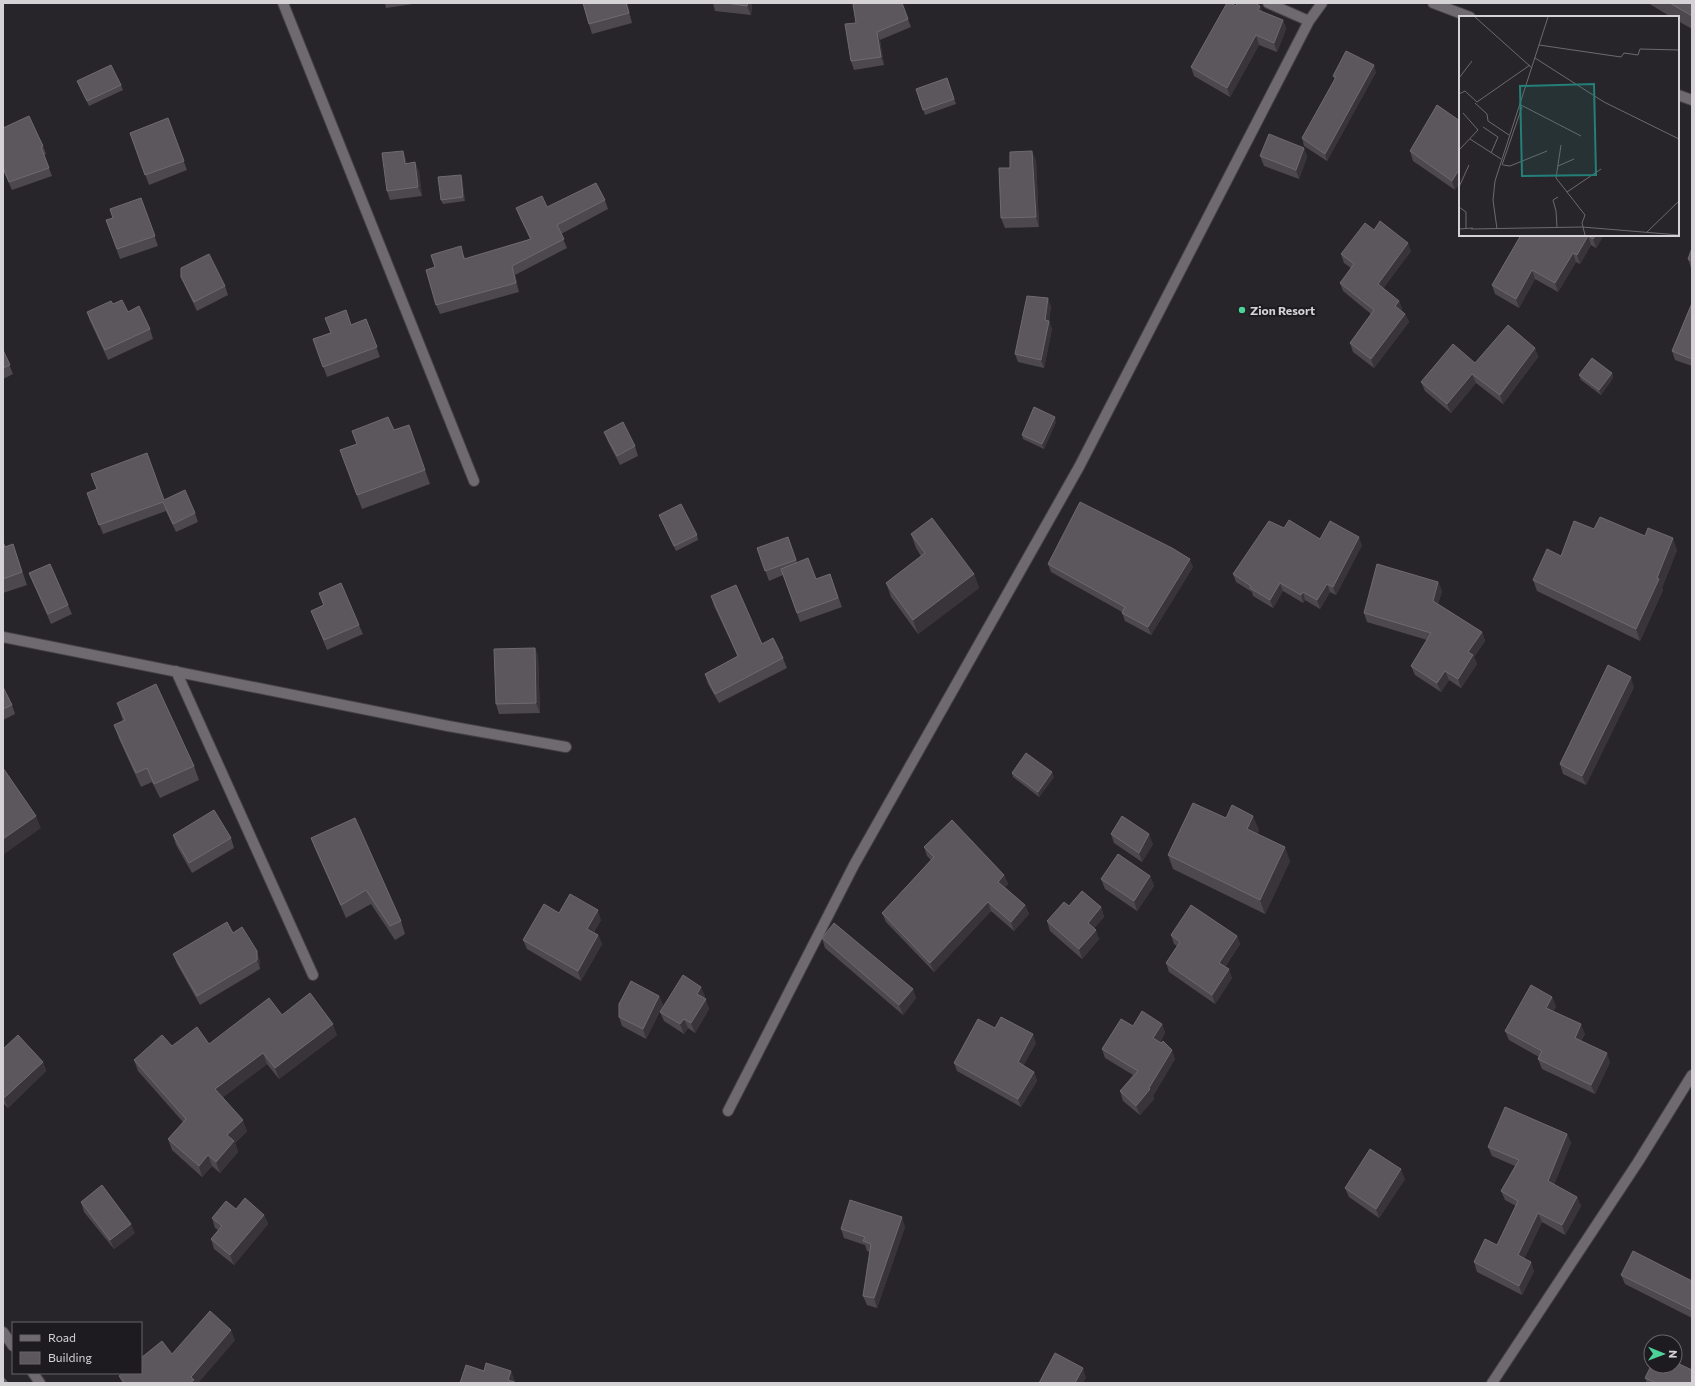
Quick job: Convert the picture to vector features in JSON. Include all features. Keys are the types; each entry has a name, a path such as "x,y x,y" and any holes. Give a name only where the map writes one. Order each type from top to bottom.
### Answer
{"street":[{"path":"284,3 474,481"},
{"path":"1268,3 1309,21"},
{"path":"728,1110 854,865 1079,467 1309,21 1322,3"},
{"path":"1433,3 1467,16"},
{"path":"1679,95 1692,100"},
{"path":"3,637 448,726 566,747"},
{"path":"176,671 313,974"},
{"path":"1492,1383 1638,1162 1692,1075"},
{"path":"3,1332 12,1345"},
{"path":"34,1374 40,1383"}],"building":[{"path":"583,3 626,3 629,13 589,24"},
{"path":"726,3 748,3 747,6"},
{"path":"902,3 908,19 877,32 881,57 851,61 845,24 856,23 853,4"},
{"path":"1227,3 1231,3 1236,6 1237,3 1255,3 1260,6 1258,10 1283,20 1274,43 1256,35 1227,88 1191,67"},
{"path":"1670,3 1692,3 1692,16"},
{"path":"1346,51 1374,65 1325,154 1302,138 1336,77 1333,76"},
{"path":"111,65 121,85 87,101 77,81"},
{"path":"947,78 954,99 923,110 916,89"},
{"path":"1437,105 1459,120 1459,170 1452,181 1410,151"},
{"path":"29,116 43,146 41,147 49,168 9,182 3,168 3,128"},
{"path":"168,118 184,161 145,175 130,133"},
{"path":"1269,134 1304,148 1296,170 1260,156"},
{"path":"403,151 405,164 415,162 418,187 387,191 382,153"},
{"path":"1032,151 1036,217 1001,218 999,168 1010,168 1010,152"},
{"path":"461,175 463,197 441,200 438,177"},
{"path":"596,183 605,200 557,225 564,239 512,266 516,283 436,305 426,270 435,267 431,255 461,246 464,259 531,239 516,208 542,196 547,207"},
{"path":"141,198 155,236 117,249 106,220 113,218 110,209"},
{"path":"1380,221 1408,243 1378,284 1399,301 1395,306 1405,314 1371,359 1350,343 1374,310 1340,283 1354,264 1341,254 1365,223 1374,230"},
{"path":"1520,236 1588,236 1577,255 1573,253 1555,283 1532,270 1516,299 1492,285"},
{"path":"1588,236 1595,236 1593,239"},
{"path":"1692,248 1692,261 1688,259"},
{"path":"209,254 225,286 194,302 181,277 181,268"},
{"path":"1027,296 1048,298 1045,320 1049,321 1041,360 1015,354"},
{"path":"122,300 128,312 139,306 150,329 105,350 87,312 111,301 113,304"},
{"path":"1692,303 1692,359 1672,351"},
{"path":"346,310 351,325 366,319 377,347 323,367 313,339 331,333 325,318"},
{"path":"1508,325 1535,348 1500,395 1472,374 1447,404 1421,382 1453,344 1475,363"},
{"path":"3,350 10,365 3,368"},
{"path":"1592,358 1612,373 1599,390 1579,375"},
{"path":"1034,407 1055,417 1042,444 1022,435"},
{"path":"388,417 394,430 409,425 425,470 357,495 340,450 357,444 352,431"},
{"path":"623,422 635,446 617,456 604,432"},
{"path":"147,453 164,500 185,490 195,513 173,524 163,502 99,525 87,493 97,489 91,474"},
{"path":"1080,502 1172,548 1190,559 1148,627 1122,613 1125,607 1048,564"},
{"path":"681,504 697,535 674,546 659,515"},
{"path":"1600,517 1645,536 1648,528 1673,538 1657,578 1659,579 1636,629 1533,580 1547,549 1561,556 1574,521 1594,529"},
{"path":"932,518 974,574 913,620 886,583 925,553 911,534"},
{"path":"1289,520 1320,539 1330,521 1359,537 1333,587 1327,584 1317,600 1303,592 1301,595 1280,583 1270,600 1250,588 1251,586 1233,574 1269,521 1284,528"},
{"path":"788,537 796,560 765,571 757,548"},
{"path":"3,542 5,547 13,544 22,572 3,579"},
{"path":"808,558 816,579 830,574 838,598 797,613 781,569"},
{"path":"50,564 68,605 48,614 29,573"},
{"path":"1377,564 1438,582 1433,601 1482,632 1468,652 1473,655 1458,679 1445,671 1437,683 1411,666 1431,633 1364,613"},
{"path":"341,583 359,625 324,640 311,611 324,605 319,593"},
{"path":"736,585 762,644 773,638 783,658 715,694 705,674 738,656 711,596"},
{"path":"535,648 536,703 496,704 494,649"},
{"path":"1608,665 1631,677 1582,776 1560,764"},
{"path":"156,684 194,766 154,784 147,768 136,773 114,725 125,720 117,703"},
{"path":"3,687 12,705 3,709"},
{"path":"1026,753 1052,772 1038,792 1012,773"},
{"path":"3,768 36,816 3,839"},
{"path":"1193,803 1226,818 1232,805 1253,816 1247,829 1285,847 1260,900 1168,855"},
{"path":"214,810 231,838 189,863 173,835"},
{"path":"1122,816 1149,834 1139,853 1111,834"},
{"path":"355,818 401,921 390,926 366,890 341,905 311,838"},
{"path":"952,820 1004,875 998,882 1025,905 1011,922 988,902 930,963 882,913 934,857 924,847"},
{"path":"1118,854 1150,876 1134,901 1101,879"},
{"path":"1082,891 1101,907 1088,923 1096,930 1079,949 1047,921 1064,902 1069,906"},
{"path":"570,894 598,910 587,929 598,935 578,971 523,940 544,904 559,913"},
{"path":"1191,905 1237,936 1219,963 1229,969 1212,995 1166,963 1180,942 1171,935"},
{"path":"227,922 233,933 242,927 257,951 257,960 197,996 173,954"},
{"path":"834,923 913,989 899,1005 822,938"},
{"path":"683,975 701,987 697,994 706,999 691,1023 684,1019 680,1024 660,1012"},
{"path":"631,981 659,996 643,1029 619,1017 619,1004"},
{"path":"1531,985 1552,997 1546,1008 1581,1024 1575,1038 1607,1053 1591,1085 1538,1059 1542,1051 1505,1031"},
{"path":"310,993 333,1024 275,1068 263,1053 215,1089 243,1120 227,1135 234,1141 216,1162 208,1155 199,1166 168,1139 186,1119 134,1060 162,1035 172,1046 197,1027 209,1044 269,998 282,1015"},
{"path":"1142,1011 1162,1024 1153,1038 1161,1043 1163,1041 1172,1050 1149,1088 1150,1089 1136,1106 1120,1091 1138,1071 1102,1049 1121,1019 1133,1026"},
{"path":"1001,1017 1033,1034 1018,1062 1034,1072 1018,1099 954,1063 978,1019 995,1028"},
{"path":"18,1035 43,1062 4,1098 3,1049"},
{"path":"1505,1107 1567,1134 1548,1181 1577,1197 1562,1225 1538,1213 1518,1255 1531,1262 1519,1286 1474,1262 1485,1239 1497,1245 1518,1201 1501,1191 1519,1160 1488,1147"},
{"path":"1370,1149 1401,1169 1376,1209 1345,1188"},
{"path":"102,1185 131,1224 110,1240 81,1202"},
{"path":"245,1198 264,1215 230,1255 211,1239 222,1226 212,1218 226,1201 236,1209"},
{"path":"850,1200 902,1217 874,1298 863,1296 871,1244 863,1241 865,1237 841,1229"},
{"path":"1633,1251 1692,1281 1692,1310 1621,1275"},
{"path":"210,1311 231,1330 191,1377 194,1380 190,1383 125,1383 119,1376 122,1374 142,1374 142,1357 162,1341 172,1354"},
{"path":"1055,1353 1083,1368 1075,1383 1039,1383"},
{"path":"486,1363 511,1371 508,1380 517,1383 460,1383 466,1365 484,1371"},
{"path":"1683,1366 1692,1370 1691,1383 1656,1383 1645,1378 1647,1374 1683,1374"},
{"path":"3,1377 8,1383 3,1383"}],"place":[{"name":"Zion Resort","path":"1242,310"}]}
